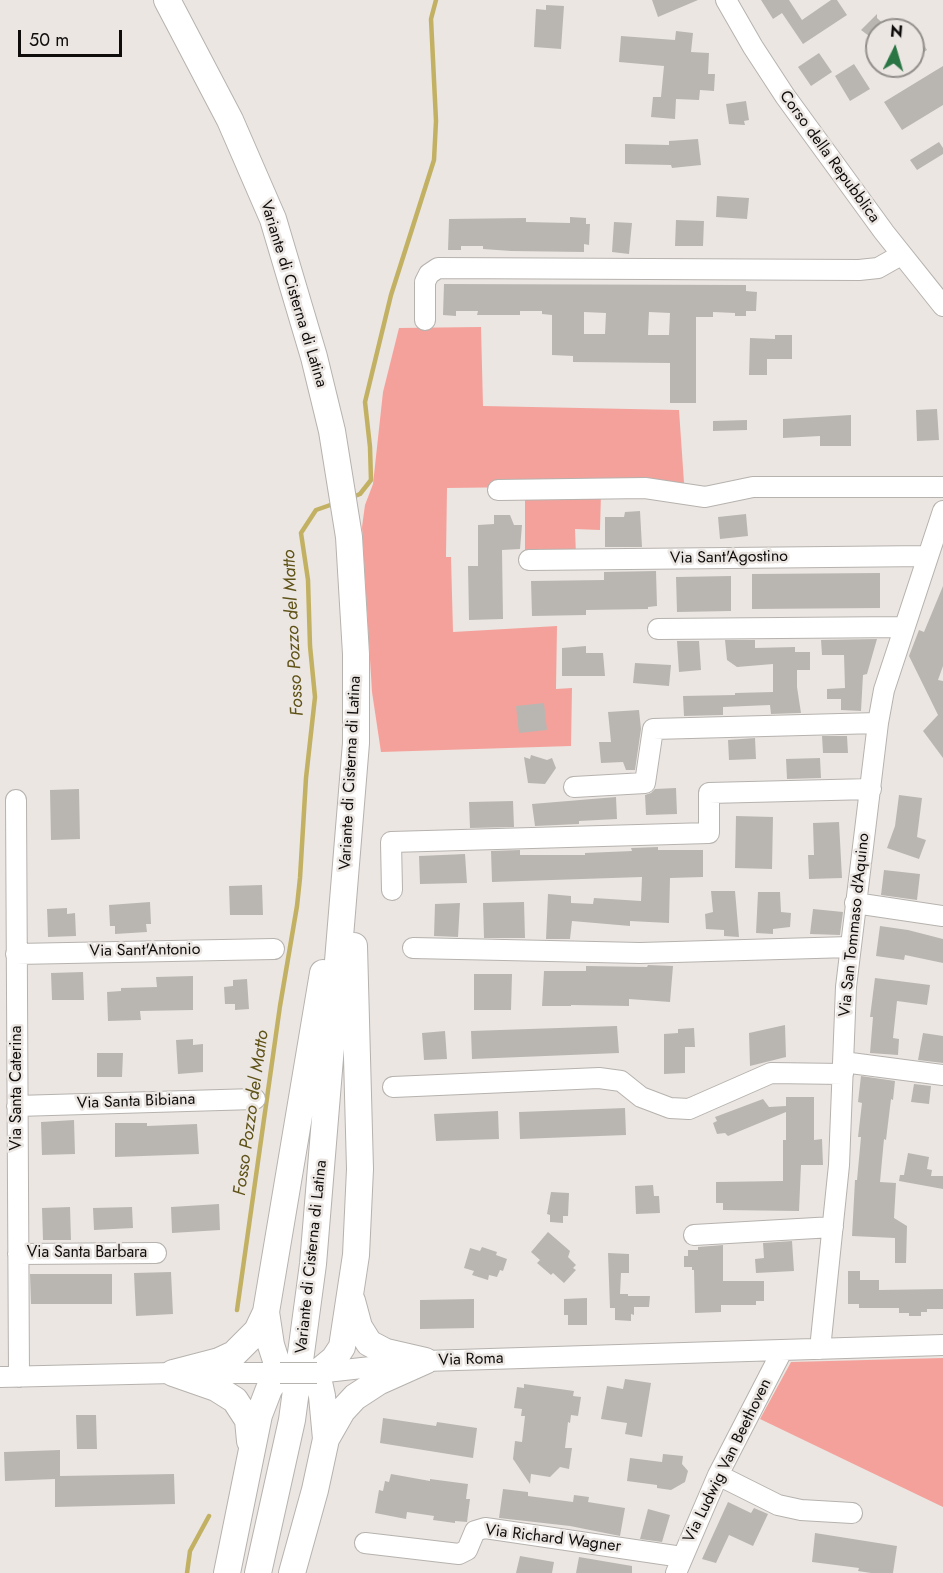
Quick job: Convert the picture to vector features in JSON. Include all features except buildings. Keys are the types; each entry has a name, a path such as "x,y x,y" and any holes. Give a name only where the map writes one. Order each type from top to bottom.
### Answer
{"main road":[{"name":"Variante di Cisterna di Latina","path":"167,0 230,120 273,219 321,383 349,537 356,654 356,743 311,1286 288,1440 258,1573"},
{"path":"326,1439 322,1396 317,1373 334,1359 342,1347 358,1237 360,1169 358,1042 349,832"},
{"path":"173,1373 219,1361 234,1354 253,1336 266,1312 310,1045 349,832"},
{"path":"351,1291 356,1320 369,1343 390,1353 425,1362"},
{"path":"227,1573 262,1405 280,1373 266,1312"},
{"path":"292,1573 313,1499 326,1439 342,1411 355,1397 378,1382 425,1362"},
{"path":"173,1373 216,1388 235,1400 248,1420 251,1453"}],"street":[{"name":"Corso della Repubblica","path":"726,0 779,87 901,255 943,306"},
{"path":"424,320 425,282 429,274 438,268 859,270 878,268 901,255"},
{"path":"498,490 645,488 705,497 762,487 943,487"},
{"name":"Via San Tommaso d'Aquino","path":"820,1349 839,1165 846,987 878,723 884,690 903,627 943,511"},
{"name":"Via Sant'Agostino","path":"529,560 928,556"},
{"path":"658,629 903,627"},
{"path":"574,787 645,783 653,729 878,723"},
{"path":"392,890 391,842 709,833 709,793 871,789"},
{"name":"Via Santa Caterina","path":"9,1377 18,1254 15,800"},
{"path":"855,903 943,916"},
{"path":"413,948 640,953 850,947"},
{"name":"Via Sant'Antonio","path":"16,954 274,949"},
{"path":"393,1087 599,1078 621,1082 641,1097 670,1108 688,1109 771,1073 843,1068 943,1076"},
{"name":"Via Santa Bibiana","path":"17,1106 255,1099"},
{"path":"694,1235 833,1227"},
{"name":"Via Santa Barbara","path":"18,1254 156,1253"},
{"name":"Via Roma","path":"9,1377 173,1373 317,1373 425,1362 943,1345"},
{"name":"Via Ludwig Van Beethoven","path":"679,1565 718,1475 782,1351"},
{"path":"718,1475 778,1505 801,1510 852,1513"},
{"name":"Via Richard Wagner","path":"364,1543 459,1554 467,1550 475,1531 485,1528 679,1565"}],"shaded area":[{"path":"481,327 483,406 679,410 685,497 601,493 600,530 575,529 576,555 525,555 525,487 447,488 446,557 451,557 453,632 557,626 556,689 572,688 571,746 381,752 372,692 362,527 365,505 373,484 383,392 399,328"},
{"path":"943,1358 943,1507 760,1419 791,1362"}],"waterway":[{"name":"Fosso Pozzo del Matto","path":"350,498 360,494 371,480 365,402 391,295 434,160 436,121 431,19 436,0"},
{"name":"Fosso Pozzo del Matto","path":"237,1310 280,1006 297,906 306,778 315,697 310,646 308,580 301,533 316,510 336,503"},
{"path":"187,1573 190,1551 209,1516"}]}
